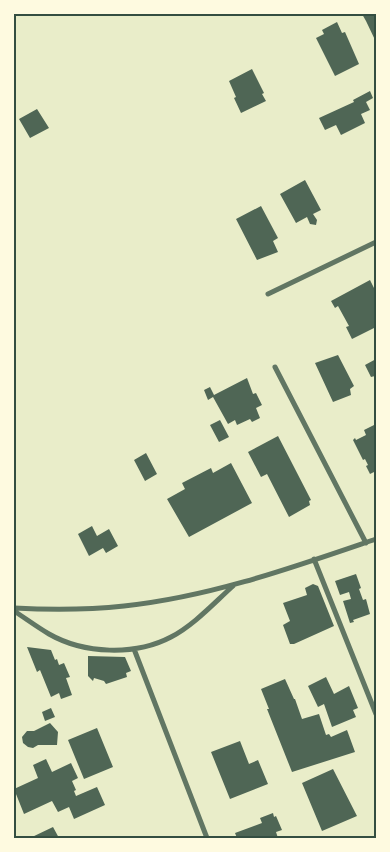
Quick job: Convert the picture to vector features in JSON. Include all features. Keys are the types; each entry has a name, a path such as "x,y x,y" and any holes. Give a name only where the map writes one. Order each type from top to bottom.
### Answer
{"street":[{"path":"268,294 376,242"},
{"path":"274,368 366,543"},
{"path":"14,609 73,610 124,606 182,597 235,584 376,539"},
{"path":"314,559 376,714"},
{"path":"14,609 50,635 72,643 100,649 134,649 152,645 172,637 235,584"},
{"path":"134,649 207,838"}],"building":[{"path":"362,14 376,14 376,42 366,21"},
{"path":"337,22 342,33 345,32 359,64 335,76 316,38 324,34 322,30"},
{"path":"252,69 266,101 241,113 229,81"},
{"path":"370,91 373,98 366,102 370,110 361,114 365,123 341,135 336,125 325,130 319,118 354,102 353,100"},
{"path":"37,109 49,128 30,138 19,119"},
{"path":"305,180 321,210 313,214 317,220 316,225 310,224 307,217 296,223 280,194"},
{"path":"261,206 278,238 273,241 278,252 257,260 236,219"},
{"path":"370,280 376,292 376,327 352,339 346,327 349,326 338,306 335,308 331,301"},
{"path":"338,355 354,386 350,389 351,395 333,402 315,363"},
{"path":"376,359 376,379 375,376 371,377 365,365"},
{"path":"247,378 253,394 256,393 262,405 256,408 260,418 252,422 250,419 237,425 235,420 228,424 213,397 208,400 204,390 210,387 214,395"},
{"path":"220,420 229,437 219,442 210,425"},
{"path":"376,424 376,477 374,472 370,474 365,459 363,460 353,440 366,435 364,430"},
{"path":"278,436 311,500 309,501 310,505 289,517 267,474 261,477 248,452"},
{"path":"146,453 157,474 145,481 134,460"},
{"path":"231,463 252,503 189,537 167,499 185,489 182,483 211,468 213,473"},
{"path":"92,526 97,536 109,529 118,546 106,553 103,548 89,556 78,534"},
{"path":"356,574 361,588 359,589 363,600 366,599 370,614 353,620 354,622 350,623 343,601 351,599 349,592 340,595 335,581"},
{"path":"313,584 318,586 334,626 294,644 290,644 283,625 290,621 283,603 307,595 305,588"},
{"path":"27,647 51,650 59,665 64,663 70,677 66,678 72,695 61,699 59,693 51,697 40,670 37,672"},
{"path":"88,656 125,657 131,671 126,673 127,677 106,684 104,681 94,678 93,681 88,676"},
{"path":"326,677 334,694 349,686 358,708 353,710 356,717 332,727 324,704 318,707 308,686"},
{"path":"285,679 302,719 319,714 326,735 329,734 331,737 347,730 355,752 292,772 261,689"},
{"path":"51,708 55,717 45,721 42,712"},
{"path":"50,723 58,732 57,745 38,745 33,748 23,743 22,737 27,731 34,731"},
{"path":"97,728 113,767 84,779 68,740"},
{"path":"240,741 249,764 258,760 268,784 230,799 211,752"},
{"path":"46,759 52,772 71,763 78,778 72,781 76,790 74,791 76,796 97,787 105,805 74,819 69,807 58,812 52,801 24,814 14,789 38,778 33,765"},
{"path":"333,769 357,816 322,831 302,783"},
{"path":"273,813 282,830 276,832 278,838 237,838 235,833 262,823 260,818"},
{"path":"53,827 59,838 30,838"}]}
